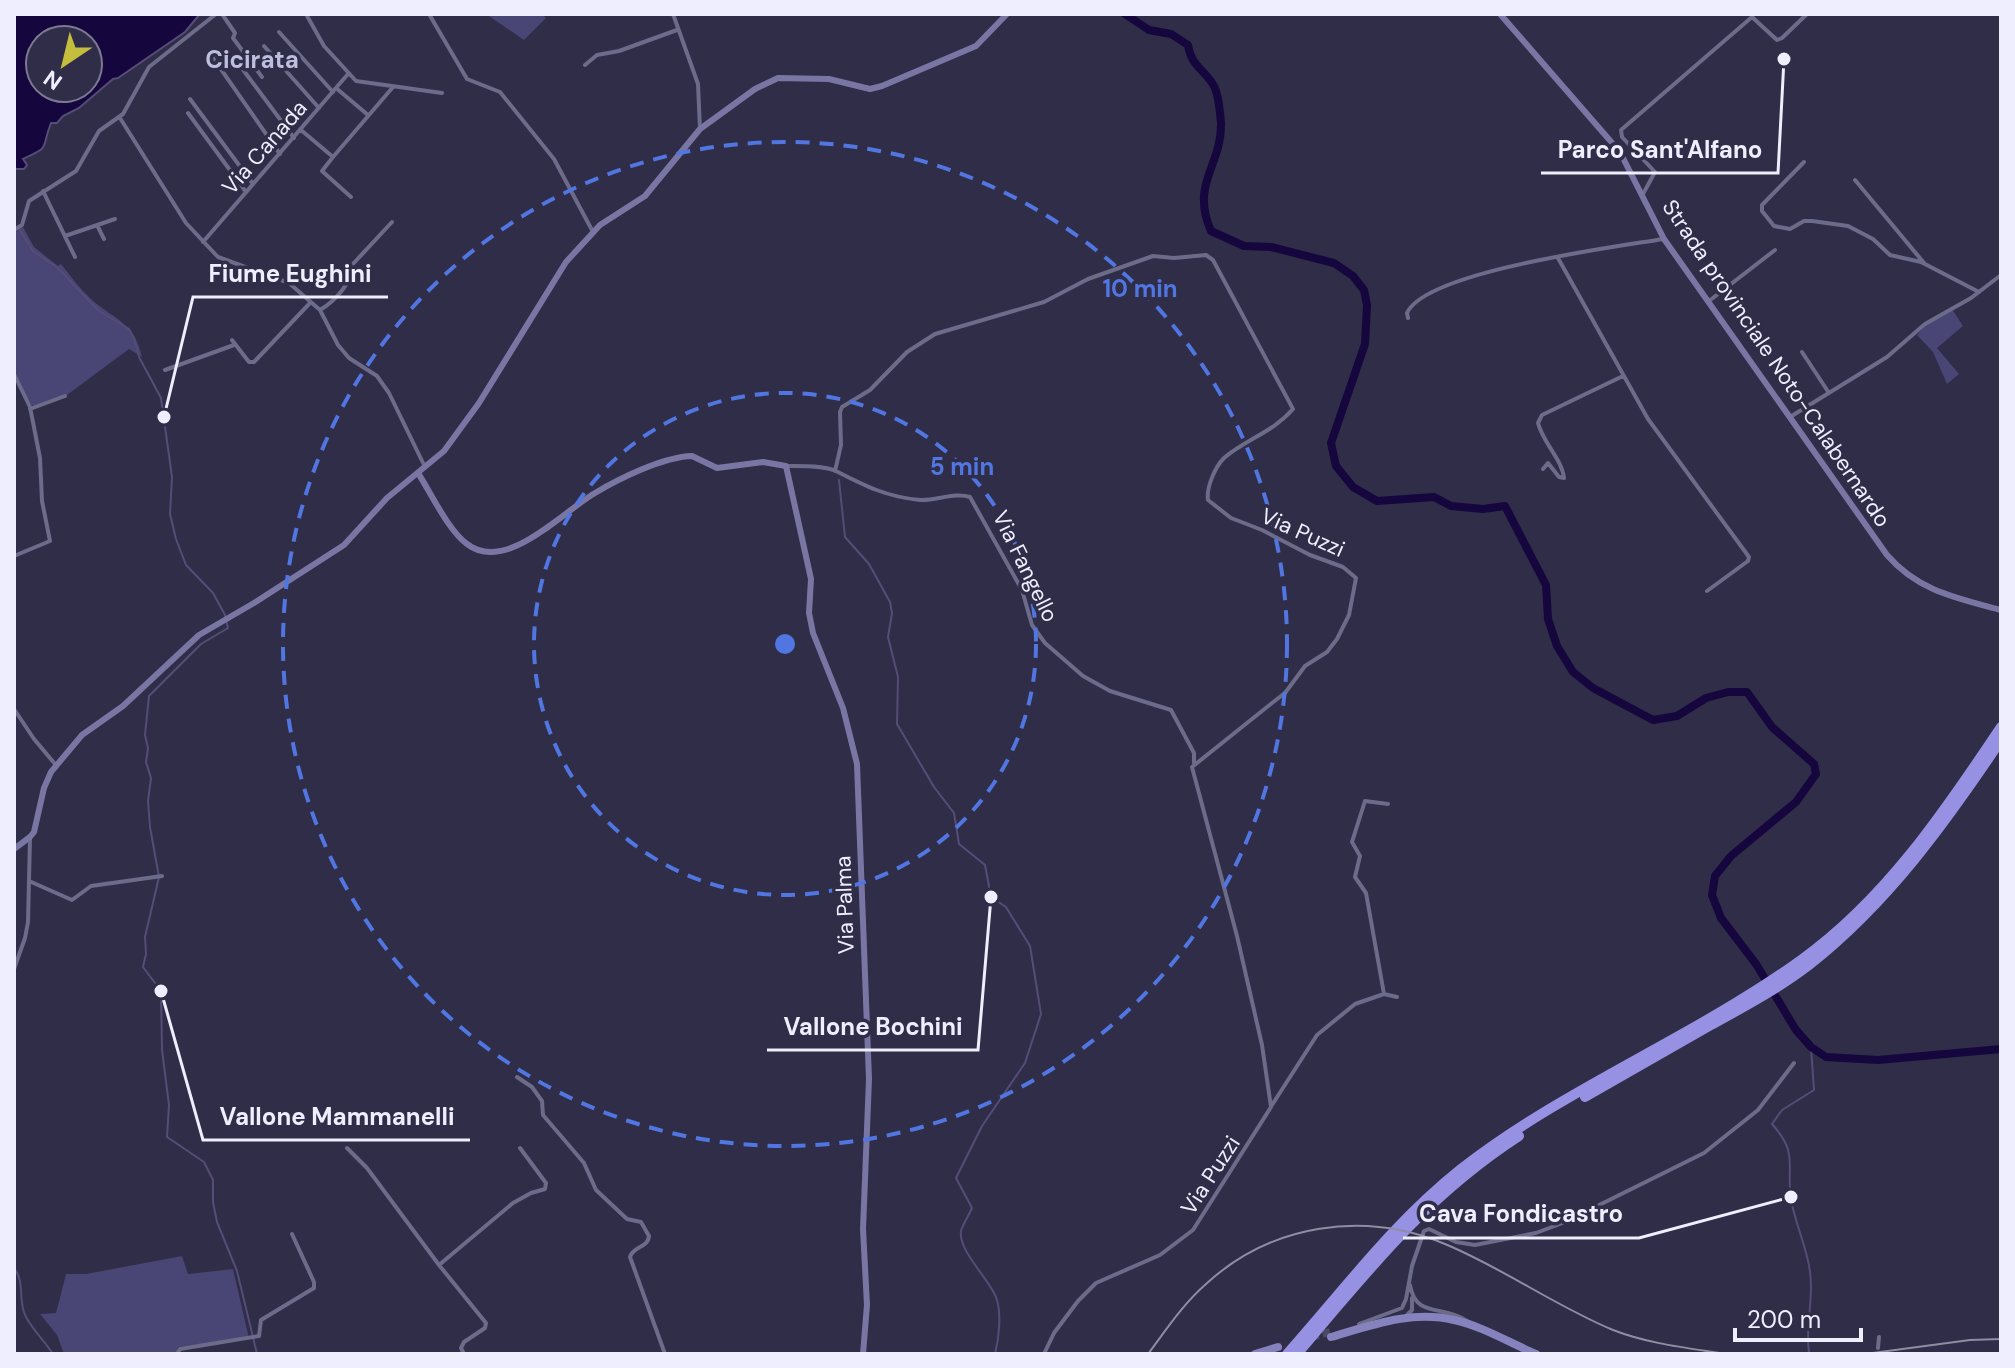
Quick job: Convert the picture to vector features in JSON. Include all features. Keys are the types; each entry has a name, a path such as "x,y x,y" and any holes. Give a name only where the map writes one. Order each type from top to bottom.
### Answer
{"highway":[{"path":"1805,963 1905,861 1941,815 2001,727"},
{"path":"1279,1351 1461,1169 1502,1139 1638,1063 1805,963 1879,900 1910,865 1950,815 2001,740"},
{"path":"1297,1354 1392,1237"}],"main road":[{"path":"1488,1333 1445,1313 1410,1313 1359,1324 1330,1335 1405,1317 1442,1318 1463,1322 1488,1333 1536,1354"},
{"path":"1255,1354 1279,1351"}],"street":[{"path":"14,230 22,225 29,201 76,171 99,131 120,118 149,67 219,14 235,33 233,38 262,77"},
{"path":"306,14 324,46 359,82 442,93"},
{"path":"429,14 469,81 500,92 554,159 593,232"},
{"path":"673,14 698,84 700,129"},
{"path":"14,969 25,938 30,837 44,788 55,764 82,735 123,706 199,635 344,545 387,498 453,441 566,262 593,232 645,196 700,129 755,89 778,78 829,79 870,89 882,86 976,46 1007,14"},
{"name":"Strada provinciale Noto-Calabernardo","path":"1500,14 1620,152 1664,239 1788,418 1900,570 1940,594 2001,610"},
{"path":"1642,195 1655,172 1622,137 1621,130 1750,15 1777,40 1807,14"},
{"path":"585,65 597,55 619,51 677,30"},
{"path":"279,32 335,90 368,115"},
{"path":"264,46 319,108"},
{"path":"211,55 280,154"},
{"path":"241,67 294,138"},
{"name":"Via Canada","path":"203,242 348,74"},
{"path":"351,197 322,171 393,87"},
{"path":"190,99 253,184"},
{"path":"188,113 246,192"},
{"path":"120,118 186,223 203,242 223,261 270,274 289,283 320,310 338,345 349,358 377,376 389,393 426,467"},
{"path":"301,130 333,157"},
{"path":"1804,162 1762,205 1762,211 1774,226 1790,229 1799,223 1812,221 1848,226 1873,239 1890,255 1923,264 1979,292"},
{"path":"1854,181 1923,264"},
{"path":"43,191 75,257"},
{"path":"65,236 115,219"},
{"path":"320,310 331,303 352,276 352,265 392,222"},
{"path":"97,225 104,239"},
{"path":"1408,318 1407,313 1414,302 1453,282 1488,271 1664,239"},
{"path":"1707,302 1775,250"},
{"name":"Via Puzzi","path":"835,471 841,445 842,407 870,390 907,352 935,334 1044,302 1088,279 1153,256 1182,258 1202,254 1210,257 1251,326 1293,409 1265,434 1225,458 1210,485 1208,500 1231,518 1343,567 1356,578 1346,624 1327,652 1305,666 1285,693 1206,758 1194,763"},
{"path":"1558,258 1623,376 1666,445 1749,557 1748,561 1707,591"},
{"path":"1788,418 1900,348 1941,313 1979,292 2001,275"},
{"path":"165,370 233,342 249,362 254,362 310,303"},
{"path":"1802,352 1829,393"},
{"path":"14,374 30,409 40,458 42,501 50,541 14,556"},
{"path":"1543,469 1548,463 1559,477 1564,478 1539,430 1542,415 1623,376"},
{"path":"30,409 65,396"},
{"name":"Via Fangello","path":"418,473 462,540 472,547 492,553 508,549 536,534 597,491 670,460 692,456 711,467 763,462 835,471 886,494 924,500 960,495 970,497 1022,590 1032,625 1045,643 1083,676 1110,691 1171,710 1194,753 1194,763"},
{"name":"Via Palma","path":"786,466 811,579 809,613 813,633 843,708 857,764 869,1079 863,1229 867,1305 863,1354"},
{"path":"14,709 55,764"},
{"path":"1194,763 1196,786 1237,936 1262,1045 1271,1107"},
{"path":"1388,804 1365,801 1352,842 1359,853 1355,877 1366,893 1384,994 1397,997"},
{"path":"14,849 30,837"},
{"path":"29,881 72,900 91,886 162,876"},
{"name":"Via Puzzi","path":"1044,1354 1054,1333 1096,1283 1160,1255 1193,1230 1317,1035 1355,1004 1384,994"},
{"path":"1410,1313 1410,1273 1422,1236 1429,1229 1456,1242 1475,1245 1536,1233 1565,1222 1704,1153 1758,1110 1794,1063"},
{"path":"517,1077 532,1087 542,1101 543,1115 584,1163 596,1190 627,1219 641,1222 649,1236 648,1242 632,1252 630,1257 665,1354"},
{"path":"347,1148 367,1168 486,1323 485,1328 462,1345 464,1354"},
{"path":"439,1265 513,1203 545,1189 546,1183 520,1148"},
{"path":"177,1354 180,1349 253,1338 260,1334 261,1320 314,1288 292,1234"},
{"path":"1409,1299 1420,1307 1456,1314 1471,1324"},
{"path":"1359,1324 1399,1310 1409,1299"},
{"path":"1371,1325 1410,1313 1442,1318"},
{"path":"1878,1352 1879,1337"}],"shaded area":[{"path":"14,14 200,14 185,32 104,87 104,24 24,24 24,104 84,104 57,123 51,123 42,149 23,159 27,165 24,169 14,169"},
{"path":"486,14 543,15 546,18 524,40"},
{"path":"23,227 34,247 58,266 61,264 90,298 128,328 142,357 129,349 67,395 34,406 14,371 14,233"},
{"path":"1952,309 1963,326 1937,348 1959,374 1947,384 1933,352 1917,335 1927,324"},
{"path":"182,1256 188,1274 233,1269 249,1338 178,1347 176,1354 64,1354 57,1335 40,1314 56,1313 66,1274 86,1274"}],"waterway":[{"path":"1125,14 1149,30 1171,34 1188,45 1192,58 1216,90 1221,119 1220,138 1204,200 1211,231 1244,246 1271,247 1334,263 1353,276 1364,290 1367,305 1365,344 1331,443 1336,466 1353,487 1377,501 1434,497 1451,506 1483,509 1505,506 1546,585 1548,619 1557,646 1573,672 1593,688 1653,720 1677,716 1706,698 1728,692 1747,692 1772,727 1814,764 1816,774 1796,802 1731,856 1715,876 1712,895 1721,918 1756,964 1796,1030 1811,1047 1826,1057 1878,1060 2001,1049"},
{"path":"20,230 33,251 57,267 99,311 129,329 134,338 139,357 161,398 172,477 170,514 176,539 186,565 213,593 228,628 201,644 149,696 145,735 148,748 146,762 151,778 148,801 159,877 145,937 143,967 161,991 162,1050 169,1105 167,1137 204,1162 213,1180 217,1222 237,1271 257,1354"},
{"path":"839,480 845,537 869,564 890,602 892,613 888,637 898,677 897,724 934,787 954,813 959,844 985,865 991,897 1006,907 1030,946 1041,1014 1025,1063 982,1126 956,1178 972,1208 962,1228 961,1239 998,1303 995,1354"},
{"path":"1809,1353 1810,1272 1791,1199 1789,1152 1772,1124 1782,1110 1814,1090 1811,1047"},
{"path":"14,1268 20,1280 23,1311 53,1354"}],"tunnel":[{"path":"1311,1337 1330,1332"}],"railway":[{"path":"1148,1354 1190,1300 1232,1264 1259,1248 1289,1236 1351,1226 1383,1227 1414,1233 1445,1244 1627,1335 1726,1354"},
{"path":"1865,1354 1970,1340 2001,1339"}],"place":[{"name":"Parco Sant'Alfano","path":"1784,59"},
{"name":"Fiume Eughini","path":"164,417"},
{"name":"Vallone Bochini","path":"991,897"},
{"name":"Vallone Mammanelli","path":"161,991"},
{"name":"Cava Fondicastro","path":"1791,1197"}],"district":[{"name":"Cicirata","path":"252,60"}]}
